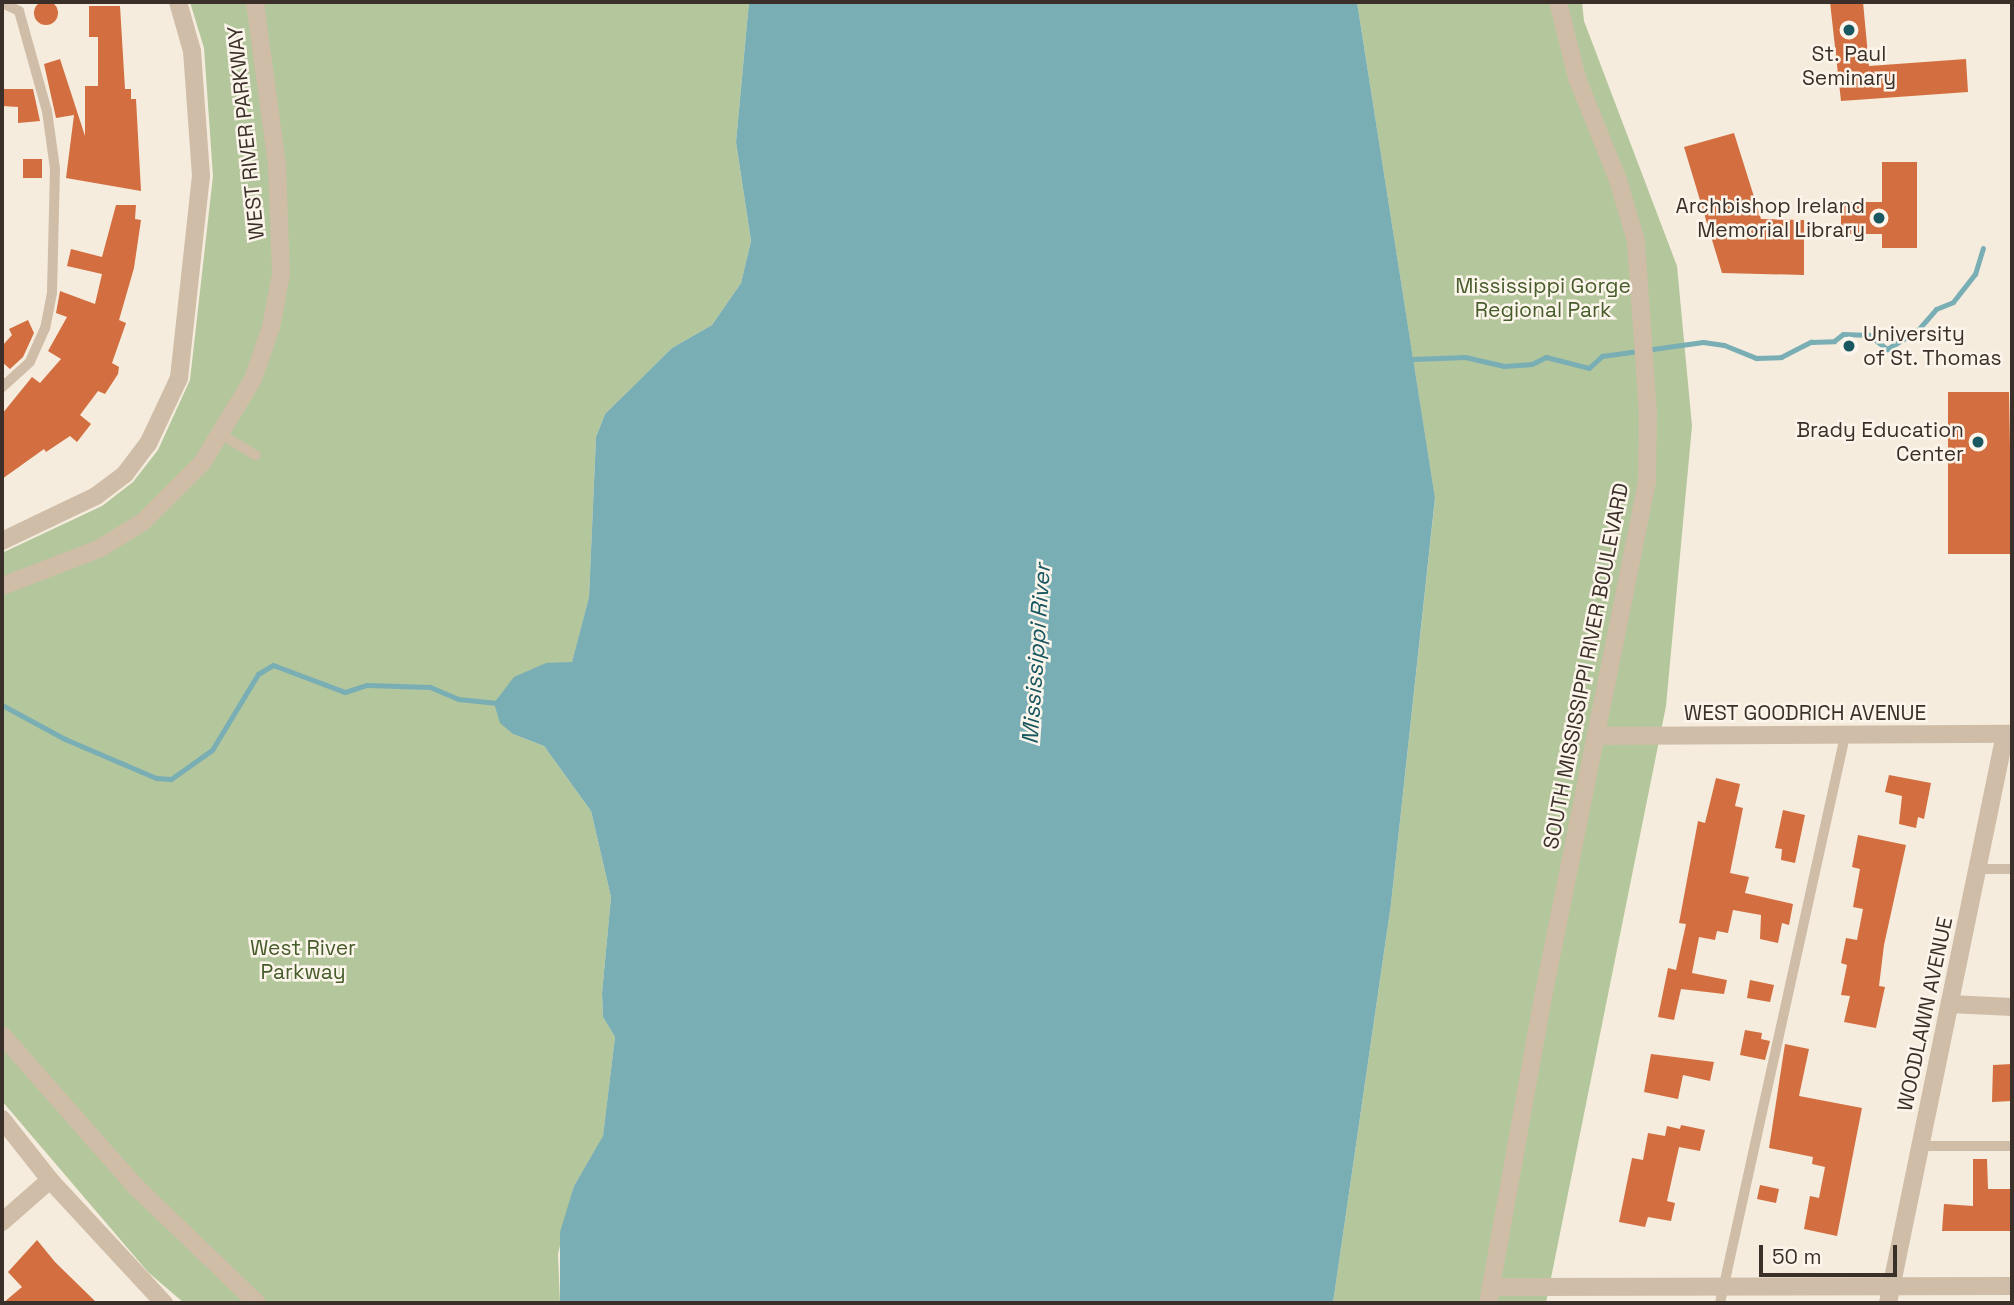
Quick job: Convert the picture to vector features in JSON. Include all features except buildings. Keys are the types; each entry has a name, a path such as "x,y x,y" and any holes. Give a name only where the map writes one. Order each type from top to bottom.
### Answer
{"street":[{"path":"2,541 96,496 125,474 160,422 179,377 201,176 192,51 178,2"},
{"name":"WEST RIVER PARKWAY","path":"2,586 99,549 144,521 202,463 222,435 263,356 281,274 277,165 255,2"},
{"name":"SOUTH MISSISSIPPI RIVER BOULEVARD","path":"1489,1295 1647,482 1648,414 1642,293 1636,241 1618,180 1577,78 1559,2"},
{"name":"WEST GOODRICH AVENUE","path":"1597,736 2008,734"},
{"name":"WOODLAWN AVENUE","path":"1890,1295 1919,1146 2008,734"},
{"path":"1950,1004 2012,1007"},
{"path":"2,1035 137,1188 257,1303"},
{"path":"2,1119 50,1180 164,1303"},
{"path":"2,1222 50,1180"},
{"path":"1489,1295 1724,1284 1890,1295 2012,1286"}],"lane":[{"path":"2,3 19,11 47,111 55,169 52,293 45,328 30,362 2,387"},
{"path":"222,435 255,455"},
{"path":"1720,1303 1845,736"},
{"path":"1979,869 2012,869"},
{"path":"1919,1146 2012,1146"}],"green space":[{"name":"West River Parkway","path":"190,2 749,2 736,142 751,241 741,283 712,325 672,348 605,414 596,437 589,597 572,663 546,663 513,734 544,746 591,811 611,897 602,993 603,1017 615,1037 603,1137 574,1186 558,1254 560,1303 184,1303 148,1272 2,1101 2,553 102,506 133,482 158,450 190,380 213,176 204,48"},
{"name":"Mississippi Gorge Regional Park","path":"1357,2 1582,2 1584,21 1677,266 1692,426 1666,706 1546,1303 1333,1303 1391,904 1435,499"}],"water":[{"name":"Mississippi River","path":"749,2 1357,2 1435,498 1391,904 1333,1303 560,1303 560,1232 574,1186 603,1136 615,1037 603,1017 602,993 611,897 591,811 544,746 513,734 500,723 494,703 514,677 546,663 572,662 589,597 596,437 605,414 672,348 712,325 741,283 751,241 736,142"}],"waterway":[{"path":"1413,359 1465,357 1504,366 1532,364 1546,357 1589,368 1602,356 1703,342 1724,345 1756,358 1781,357 1811,342 1834,341 1843,334 1869,335 1887,349 1917,331 1936,309 1953,302 1975,274 1983,248"},
{"path":"2,705 65,739 156,778 171,779 212,750 258,674 273,665 345,692 367,685 430,687 458,699 498,703"}],"place":[{"name":"St. Paul Seminary","path":"1849,30"},
{"name":"Archbishop Ireland Memorial Library","path":"1879,218"},
{"name":"University of St. Thomas","path":"1849,346"},
{"name":"Brady Education Center","path":"1978,442"}]}
